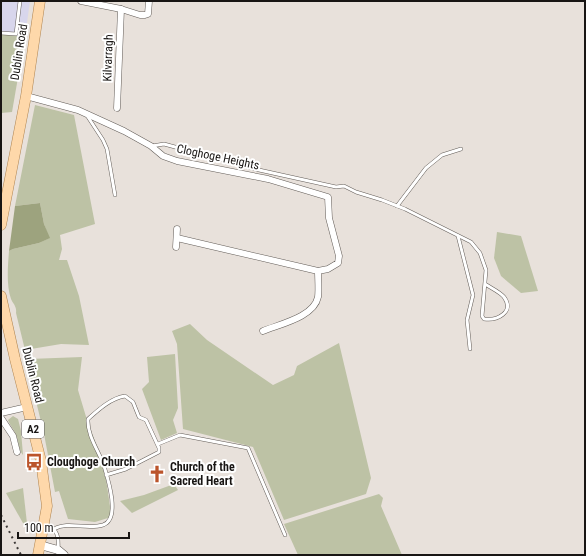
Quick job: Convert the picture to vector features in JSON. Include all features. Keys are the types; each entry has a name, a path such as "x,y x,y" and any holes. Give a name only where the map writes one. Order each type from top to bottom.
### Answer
{"main road":[{"name":"Dublin Road","path":"1,225 26,96 40,1"},
{"name":"Dublin Road","path":"1,296 40,461 44,484 46,506 38,555"}],"street":[{"path":"80,1 121,9 140,15 148,14 149,1"},
{"name":"Kilvarragh","path":"117,108 121,9"},
{"name":"Cloghoge Heights","path":"26,96 85,113 124,131 151,146 163,156 177,161 268,179 328,197 329,218 339,256 338,263 328,269 318,271"},
{"path":"176,247 178,229"},
{"path":"176,238 318,271 318,297 315,305 309,311 296,318 263,330"},
{"path":"1,413 27,407"},
{"path":"1,418 13,436 17,452"},
{"path":"40,545 61,552"}],"lane":[{"path":"1,33 16,34 20,1"},
{"path":"85,113 103,140 107,149 115,195"},
{"path":"151,146 164,144 259,170 336,187 344,186 356,192 397,206 471,242 480,253 486,270 482,316 484,319 488,320 503,315 506,312 507,306 506,300 503,296 485,284"},
{"path":"397,206 426,168 442,155 461,149"},
{"path":"458,236 472,296 467,320 470,349"},
{"path":"44,524 54,529 65,526 87,527 104,525 110,520 113,508 106,475 104,465 89,431 88,419 108,403 125,396 133,402 139,417 146,420 159,448 158,452 154,456 126,469 106,475"},
{"path":"158,444 180,435 248,448 284,535"},
{"path":"54,529 61,552"}],"shaded area":[{"path":"1,1 30,1 25,37 1,34"}],"green space":[{"path":"1,34 25,37 12,112 1,113"},
{"path":"35,105 74,115 95,224 60,235 62,249 59,260 67,260 79,296 89,345 61,344 25,350 15,305 9,293 9,251 39,243 49,238 44,224 40,203 15,206"},
{"path":"40,203 44,224 50,238 39,243 9,251 15,206"},
{"path":"497,232 521,236 538,291 521,293 501,276 494,258"},
{"path":"190,324 207,340 273,385 294,375 297,366 339,343 371,478 366,494 284,520 253,447 183,429 177,344 172,331"},
{"path":"175,354 178,408 173,420 177,433 161,440 142,389 149,382 147,357"},
{"path":"82,357 78,390 87,420 104,465 111,513 108,518 95,522 68,519 59,491 55,492 44,434 27,364 29,359"},
{"path":"13,416 18,419 21,431 23,455 15,433 8,420"},
{"path":"174,484 178,490 132,513 120,501 144,495"},
{"path":"23,488 28,532 6,493"},
{"path":"379,494 383,498 381,506 402,555 298,555 284,524"}],"railway":[{"path":"1,515 21,555"}],"place":[{"name":"Cloughoge Church","path":"34,462"},
{"name":"Church of the Sacred Heart","path":"157,474"}]}
